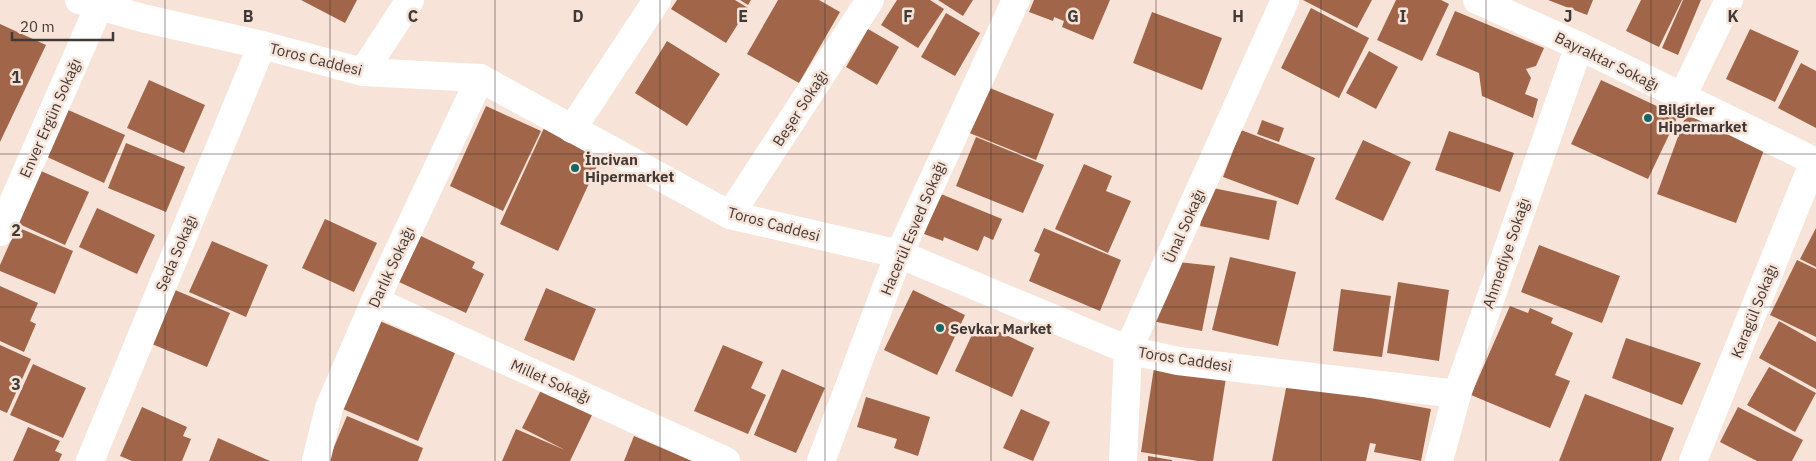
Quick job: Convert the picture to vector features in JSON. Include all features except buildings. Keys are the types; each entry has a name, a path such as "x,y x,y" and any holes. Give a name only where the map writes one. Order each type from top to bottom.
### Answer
{"street":[{"path":"363,72 410,0"},
{"path":"572,129 657,0"},
{"name":"Beşer Sokağı","path":"730,215 870,0"},
{"name":"Hacerül Esved Sokağı","path":"821,461 900,254 1016,0"},
{"name":"Ünal Sokağı","path":"1123,461 1128,350 1285,0"},
{"name":"Bayraktar Sokağı","path":"1477,0 1578,46 1815,162"},
{"path":"1682,97 1729,0"},
{"name":"Toros Caddesi","path":"89,2 148,9 262,45 363,72 480,78 730,215 900,254 1128,350 1178,361 1457,394"},
{"name":"Enver Ergün Sokağı","path":"0,232 89,2"},
{"name":"Seda Sokağı","path":"90,461 262,45"},
{"name":"Ahmediye Sokağı","path":"1439,461 1457,394 1578,46"},
{"name":"Darlık Sokağı","path":"316,461 330,408 375,301 480,78"},
{"name":"Karagül Sokağı","path":"1693,461 1815,162"},
{"name":"Millet Sokağı","path":"375,301 726,461"}],"place":[{"name":"Bilgirler Hipermarket","path":"1648,118"},
{"name":"İncivan Hipermarket","path":"575,168"},
{"name":"Sevkar Market","path":"940,328"}]}
